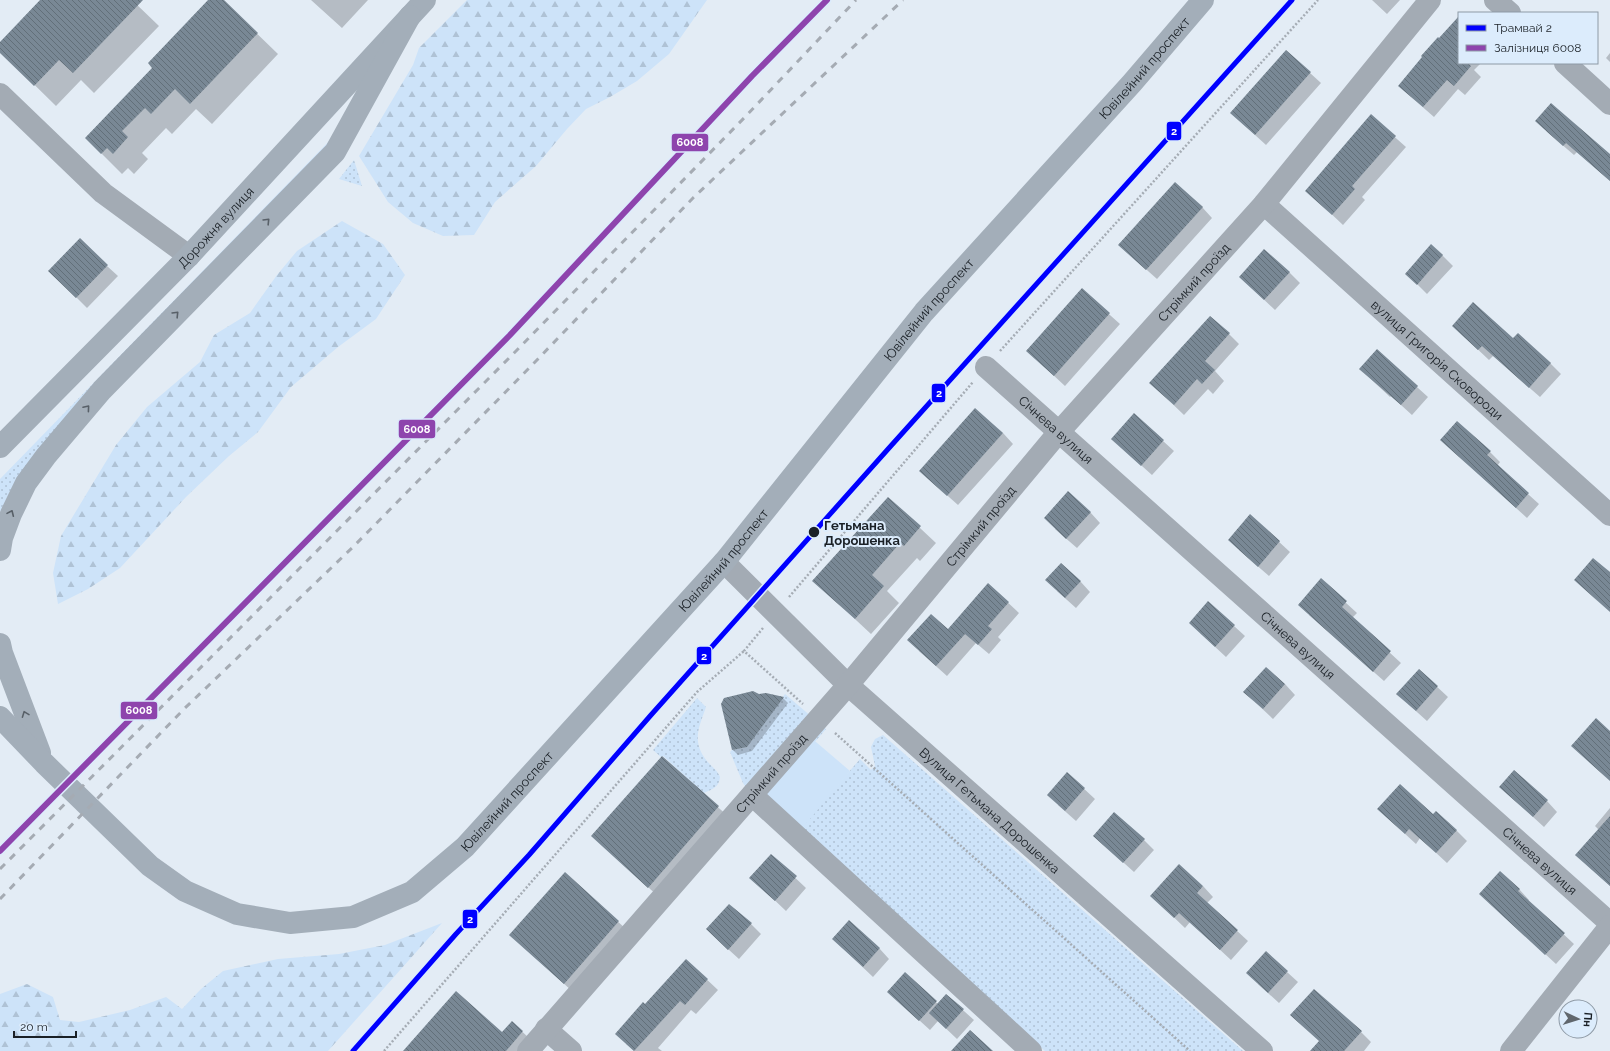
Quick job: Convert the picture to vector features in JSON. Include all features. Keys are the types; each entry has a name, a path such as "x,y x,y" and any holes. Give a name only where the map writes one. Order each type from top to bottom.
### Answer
{"main road":[{"name":"Дорожня вулиця","path":"0,447 189,256 425,0"},
{"name":"Ювілейний проспект","path":"0,717 44,763 150,866 185,891 237,914 290,923 354,917 412,892 465,847 724,562 924,312 1132,83 1203,0"},
{"path":"0,550 2,538 11,514 26,483 46,456 102,390 335,152 410,16"},
{"path":"0,644 2,653 44,763"}],"street":[{"name":"Стрімкий проїзд","path":"528,1051 848,685 1058,433 1264,204 1430,0"},
{"path":"1496,0 1509,12"},
{"path":"1566,64 1610,104"},
{"path":"0,94 103,192 189,256"},
{"name":"вулиця Григорія Сковороди","path":"1264,204 1610,515"},
{"name":"Січнева вулиця","path":"986,367 1058,433 1610,923"},
{"name":"Вулиця Гетьмана Дорошенка","path":"724,562 848,685 1262,1051"},
{"path":"752,794 1031,1051"},
{"path":"1510,1051 1610,926"},
{"path":"546,1029 571,1051"}],"path":[{"path":"384,1051 697,692 744,651 986,367 1318,0"},
{"path":"744,651 1190,1051"}],"green space":[{"path":"467,0 707,0 669,54 637,81 586,109 536,166 495,202 474,235 443,236 413,223 388,202 359,156 413,65 419,48"},
{"path":"338,132 329,146 18,477 0,512 0,479"},
{"path":"354,160 362,186 339,179"},
{"path":"342,221 383,244 405,275 376,319 338,347 291,387 258,432 229,456 186,497 120,568 88,589 58,604 53,573 61,536 116,445 147,407 200,362 214,335 250,313 277,275 297,251"},
{"path":"785,694 826,729 801,758 835,788 860,759 871,770 875,766 871,747 875,739 883,735 1243,1051 1045,1051 749,792 743,783 730,752 732,750 747,747"},
{"path":"697,698 706,707 698,732 698,744 704,757 717,771 720,777 717,785 713,789 704,793 663,756 661,757 653,750"},
{"path":"809,736 850,771 800,831 758,796"},
{"path":"442,923 328,1051 0,1051 0,994 27,984 53,997 60,1020 79,1022 130,1010 166,997 182,1009 201,989 223,971 278,959 339,954 385,945"}],"building":[{"path":"40,0 143,0 73,73 59,60 34,86 0,53 0,42"},
{"path":"208,0 224,0 258,33 190,104 175,89 151,114 145,108 122,131 128,137 113,154 107,148 101,154 85,138 152,68 148,63"},
{"path":"1458,17 1458,64 1469,64 1471,66 1454,86 1447,80 1423,107 1398,86 1422,57 1421,56 1438,37 1439,38"},
{"path":"1286,50 1311,72 1255,135 1230,113"},
{"path":"1551,103 1610,154 1610,181 1566,143 1563,146 1535,121"},
{"path":"1371,114 1396,136 1352,186 1355,189 1332,215 1305,191"},
{"path":"1175,182 1203,207 1146,270 1118,245"},
{"path":"80,238 108,265 76,298 48,271"},
{"path":"1431,244 1443,255 1417,285 1405,274"},
{"path":"1264,249 1290,272 1264,300 1239,277"},
{"path":"1082,288 1110,313 1054,376 1026,351"},
{"path":"1473,302 1513,338 1518,333 1551,363 1529,388 1482,346 1478,350 1452,326"},
{"path":"1210,316 1230,333 1205,361 1215,370 1202,384 1197,379 1174,405 1149,383"},
{"path":"1377,349 1418,386 1401,405 1359,369"},
{"path":"975,408 1003,433 947,496 919,471"},
{"path":"1134,413 1164,440 1141,466 1111,439"},
{"path":"1457,421 1491,451 1487,455 1529,493 1516,508 1440,440"},
{"path":"1068,491 1091,512 1066,539 1044,518"},
{"path":"888,497 921,526 904,546 900,543 872,575 884,586 855,619 812,581"},
{"path":"1250,514 1280,541 1258,567 1228,540"},
{"path":"1593,558 1610,572 1610,612 1574,580"},
{"path":"1061,563 1081,581 1065,598 1045,580"},
{"path":"1321,578 1347,601 1342,607 1391,651 1373,672 1298,605"},
{"path":"988,583 1009,602 988,626 992,629 978,645 965,634 936,666 907,640 931,614 948,629"},
{"path":"1208,601 1235,625 1215,647 1189,623"},
{"path":"1266,667 1285,684 1263,709 1243,692"},
{"path":"1419,669 1438,686 1416,711 1396,694"},
{"path":"753,691 759,694 766,693 784,697 747,747 732,750 721,704 724,698"},
{"path":"1596,718 1610,731 1610,781 1571,746"},
{"path":"662,756 719,806 648,888 591,836"},
{"path":"1514,770 1548,800 1533,817 1499,787"},
{"path":"1067,772 1085,788 1065,811 1047,795"},
{"path":"1400,784 1433,814 1436,811 1457,830 1436,853 1409,829 1405,834 1377,809"},
{"path":"1114,812 1145,839 1123,863 1093,836"},
{"path":"1610,816 1610,886 1575,855"},
{"path":"771,854 797,876 775,901 749,878"},
{"path":"1179,864 1203,886 1197,893 1238,930 1220,950 1179,913 1174,918 1150,896"},
{"path":"1500,871 1520,889 1518,891 1565,933 1545,955 1479,894"},
{"path":"565,872 619,921 564,984 509,935"},
{"path":"729,904 752,923 728,950 706,929"},
{"path":"849,920 880,948 863,967 832,939"},
{"path":"1266,951 1288,971 1268,993 1246,973"},
{"path":"686,959 708,979 685,1005 680,1001 634,1051 615,1034 643,1002 645,1004"},
{"path":"905,972 937,1001 919,1021 887,992"},
{"path":"1314,989 1362,1031 1344,1051 1310,1051 1319,1041 1290,1015"},
{"path":"456,991 502,1032 512,1021 523,1031 506,1051 403,1051"},
{"path":"946,994 964,1009 946,1029 929,1013"},
{"path":"970,1030 993,1051 951,1051"}],"railway":[{"path":"0,869 521,346 745,117 856,0"},
{"path":"0,899 184,709 354,546 536,361 693,198 903,0"}],"tram line":[{"name":"2","path":"353,1051 456,934 529,855 651,715 889,448 1292,0"}],"rail line":[{"name":"6008","path":"0,851 510,335 752,76 827,0"}],"place":[{"name":"Гетьмана Дорошенка","path":"814,532"}]}
